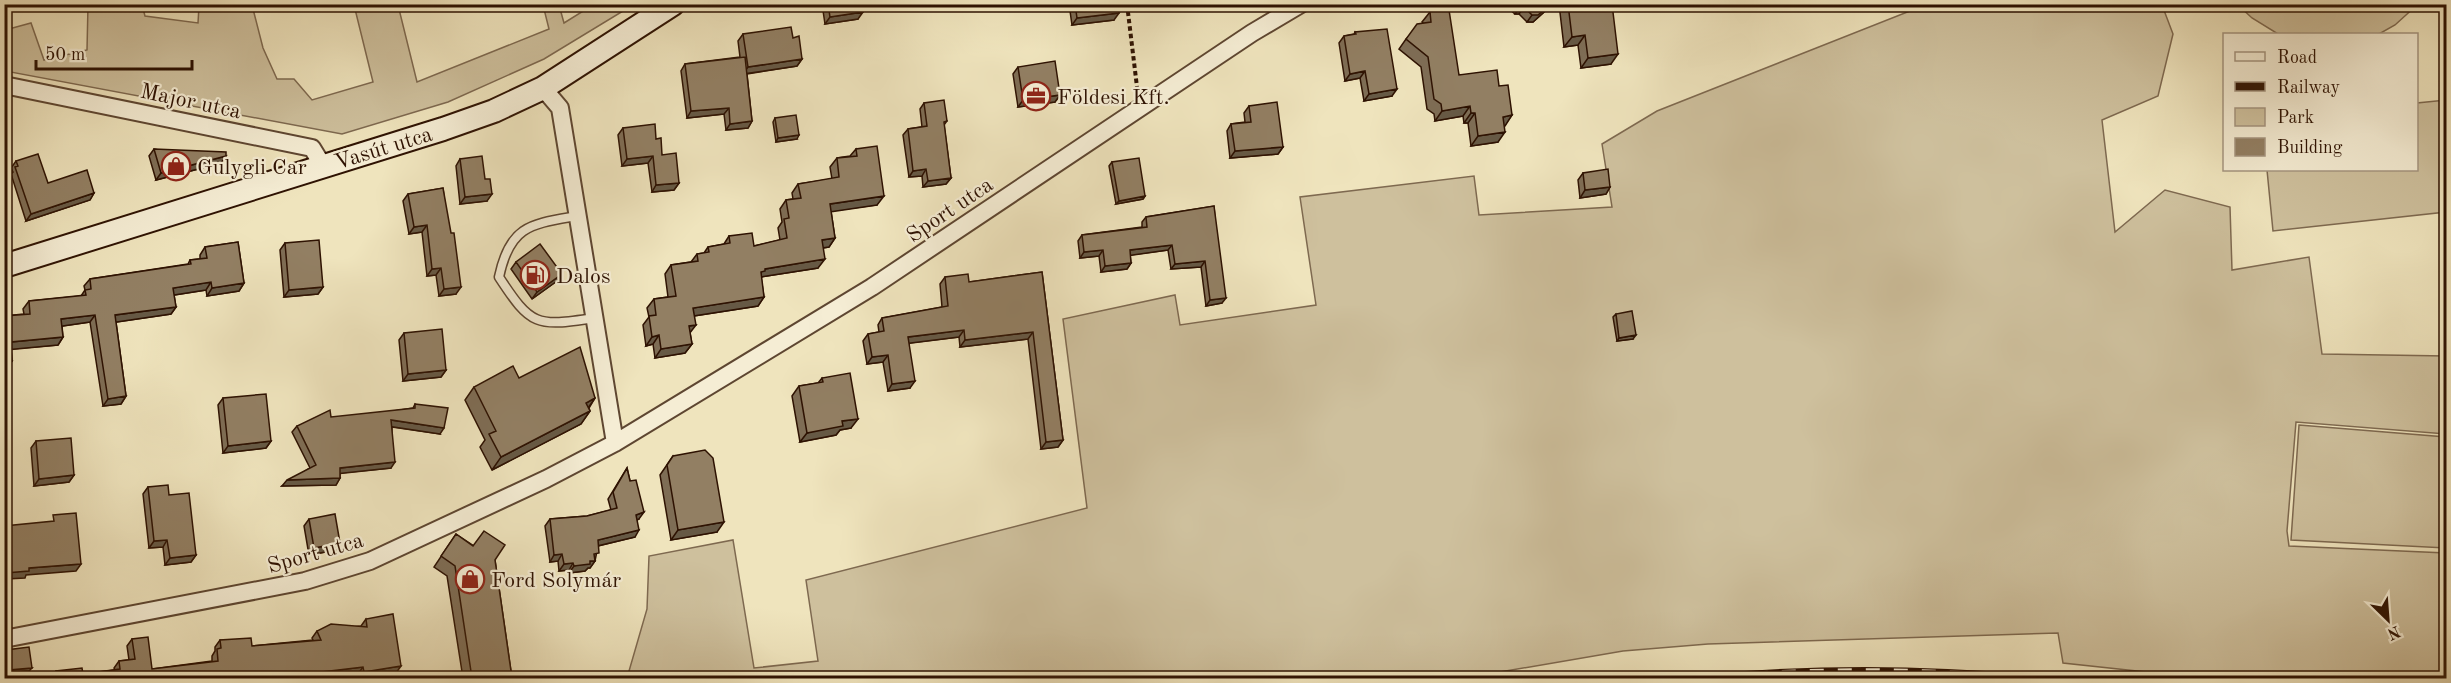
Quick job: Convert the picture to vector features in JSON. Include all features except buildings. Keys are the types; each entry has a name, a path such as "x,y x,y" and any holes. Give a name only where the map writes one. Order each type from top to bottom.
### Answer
{"street":[{"name":"Vasút utca","path":"4,266 484,115 543,88 673,4"},
{"name":"Sport utca","path":"4,639 305,581 370,561 546,479 615,443 872,287 1252,33 1301,4"},
{"name":"Major utca","path":"4,85 312,148 323,166"},
{"path":"543,88 560,108 615,443"}],"lane":[{"path":"577,216 532,224 513,239 499,277 520,308 537,321 567,322 594,318"}],"path":[{"path":"1127,4 1139,100 1144,107"}],"green space":[{"path":"88,5 142,5 145,16 198,23 199,6 202,5 252,5 263,48 277,79 294,79 312,100 373,82 354,5 398,5 417,82 549,29 543,5 559,5 564,23 589,5 633,5 544,59 448,102 342,134 5,71 5,30 31,23 44,60 87,50"},
{"path":"1925,5 2162,5 2173,34 2158,96 2102,120 2115,232 2165,190 2230,207 2232,270 2309,257 2322,354 2446,356 2446,434 2296,422 2287,531 2289,546 2446,553 2446,678 2202,678 2063,663 2058,633 1708,644 1623,651 1465,678 627,678 647,609 649,556 733,540 754,668 818,661 806,580 1087,508 1063,319 1175,295 1180,325 1316,305 1300,197 1474,176 1479,215 1612,207 1602,144 1657,111"},
{"path":"2238,5 2417,5 2395,25 2381,33 2276,33 2252,18"},
{"path":"2446,100 2446,212 2273,231 2267,171 2418,171 2418,103"},
{"path":"2299,425 2446,437 2446,548 2291,540"}],"railway":[{"path":"1698,678 1781,672 1864,670 1948,672 2031,678"}],"place":[{"name":"Földesi Kft.","path":"1036,96"},
{"name":"Gulygli Car","path":"176,166"},
{"name":"Dalos","path":"535,275"},
{"name":"Ford Solymár","path":"470,579"}]}
